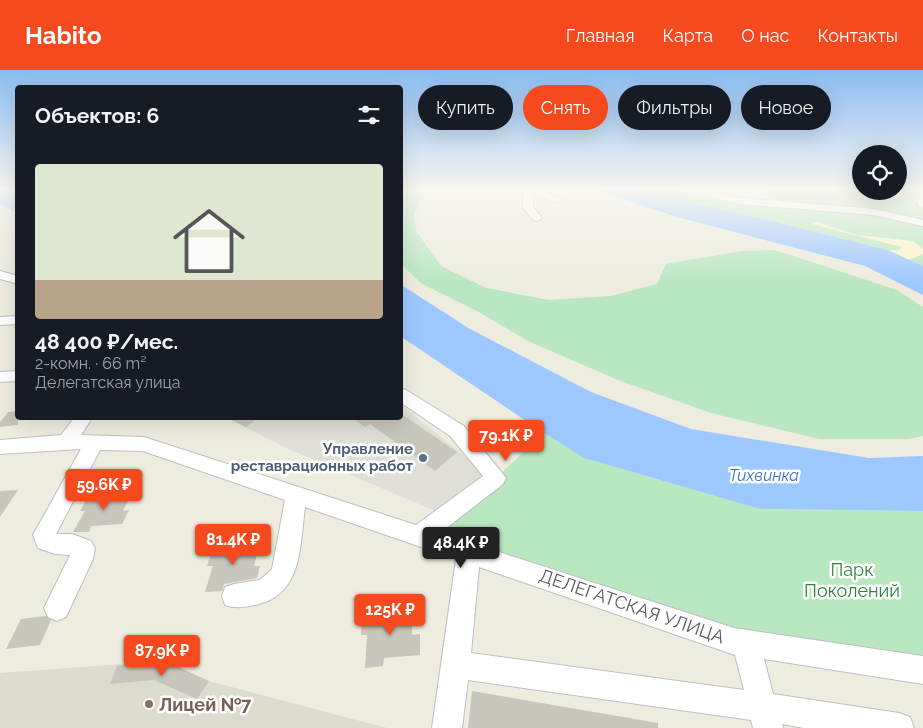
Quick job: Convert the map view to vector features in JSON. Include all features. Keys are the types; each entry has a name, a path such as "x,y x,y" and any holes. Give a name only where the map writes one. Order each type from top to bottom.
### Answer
{"street":[{"path":"0,275 15,279"},
{"path":"0,321 15,320"},
{"path":"0,377 15,376"},
{"path":"403,396 457,431 496,478 420,535"},
{"path":"67,442 82,420"},
{"name":"ДЕЛЕГАТСКАЯ УЛИЦА","path":"0,447 67,442 144,444 470,551 734,641 923,670"},
{"path":"57,608 81,559 83,548 73,543 53,544 46,541 44,535 95,442"},
{"path":"234,596 264,593 276,584 283,573 297,494"},
{"path":"447,728 470,551"},
{"path":"746,643 765,718"},
{"path":"456,665 765,718 899,728"}],"shaded area":[{"path":"403,406 485,473 438,512 286,448 231,420 403,420"},
{"name":"Лицей №7","path":"165,661 209,681 387,728 0,728 0,673"}],"green space":[{"path":"403,221 415,221 416,231 441,266 486,288 549,300 611,296 657,284 666,264 742,251 775,250 897,290 923,307 923,436 908,439 819,439 711,413 618,380 530,342 477,311 422,284 403,266"},
{"path":"771,221 923,221 923,266 888,250"},
{"name":"Парк Поколений","path":"544,433 584,458 760,509 923,511 923,661 728,628 425,530 496,478"}],"sand":[{"path":"817,222 857,235 913,241 923,249 923,254 909,260 888,250 899,250 902,247 811,224"}],"water":[{"path":"691,221 771,221 888,250 923,266 923,295 865,266"},
{"name":"Тихвинка","path":"403,286 470,329 591,392 691,429 869,458 923,456 923,511 760,509 584,458 403,338"}],"building":[{"path":"15,411 15,420 18,420 18,425 0,427 0,422 8,412"},
{"path":"403,415 457,452 435,471 370,424 365,427 355,420 403,420"},
{"path":"231,420 255,420 246,427"},
{"path":"18,490 0,517 0,491"},
{"path":"133,490 123,511 129,510 122,524 91,526 89,532 73,532 85,511 80,511 87,498 115,496 118,491"},
{"path":"260,542 254,566 260,566 257,578 224,584 222,591 205,592 213,566 207,566 212,551 242,549 244,543"},
{"path":"412,605 412,635 420,634 420,655 384,658 383,666 365,668 367,635 361,635 362,616 395,614 395,607"},
{"path":"46,616 51,620 40,645 6,649 21,619"},
{"path":"165,661 209,681 197,699 154,680 110,684 117,666"},
{"path":"472,691 658,723 658,728 468,728"}],"place":[{"name":"Управление реставрационных работ","path":"423,458"},
{"name":"Лицей №7","path":"149,704"}]}
